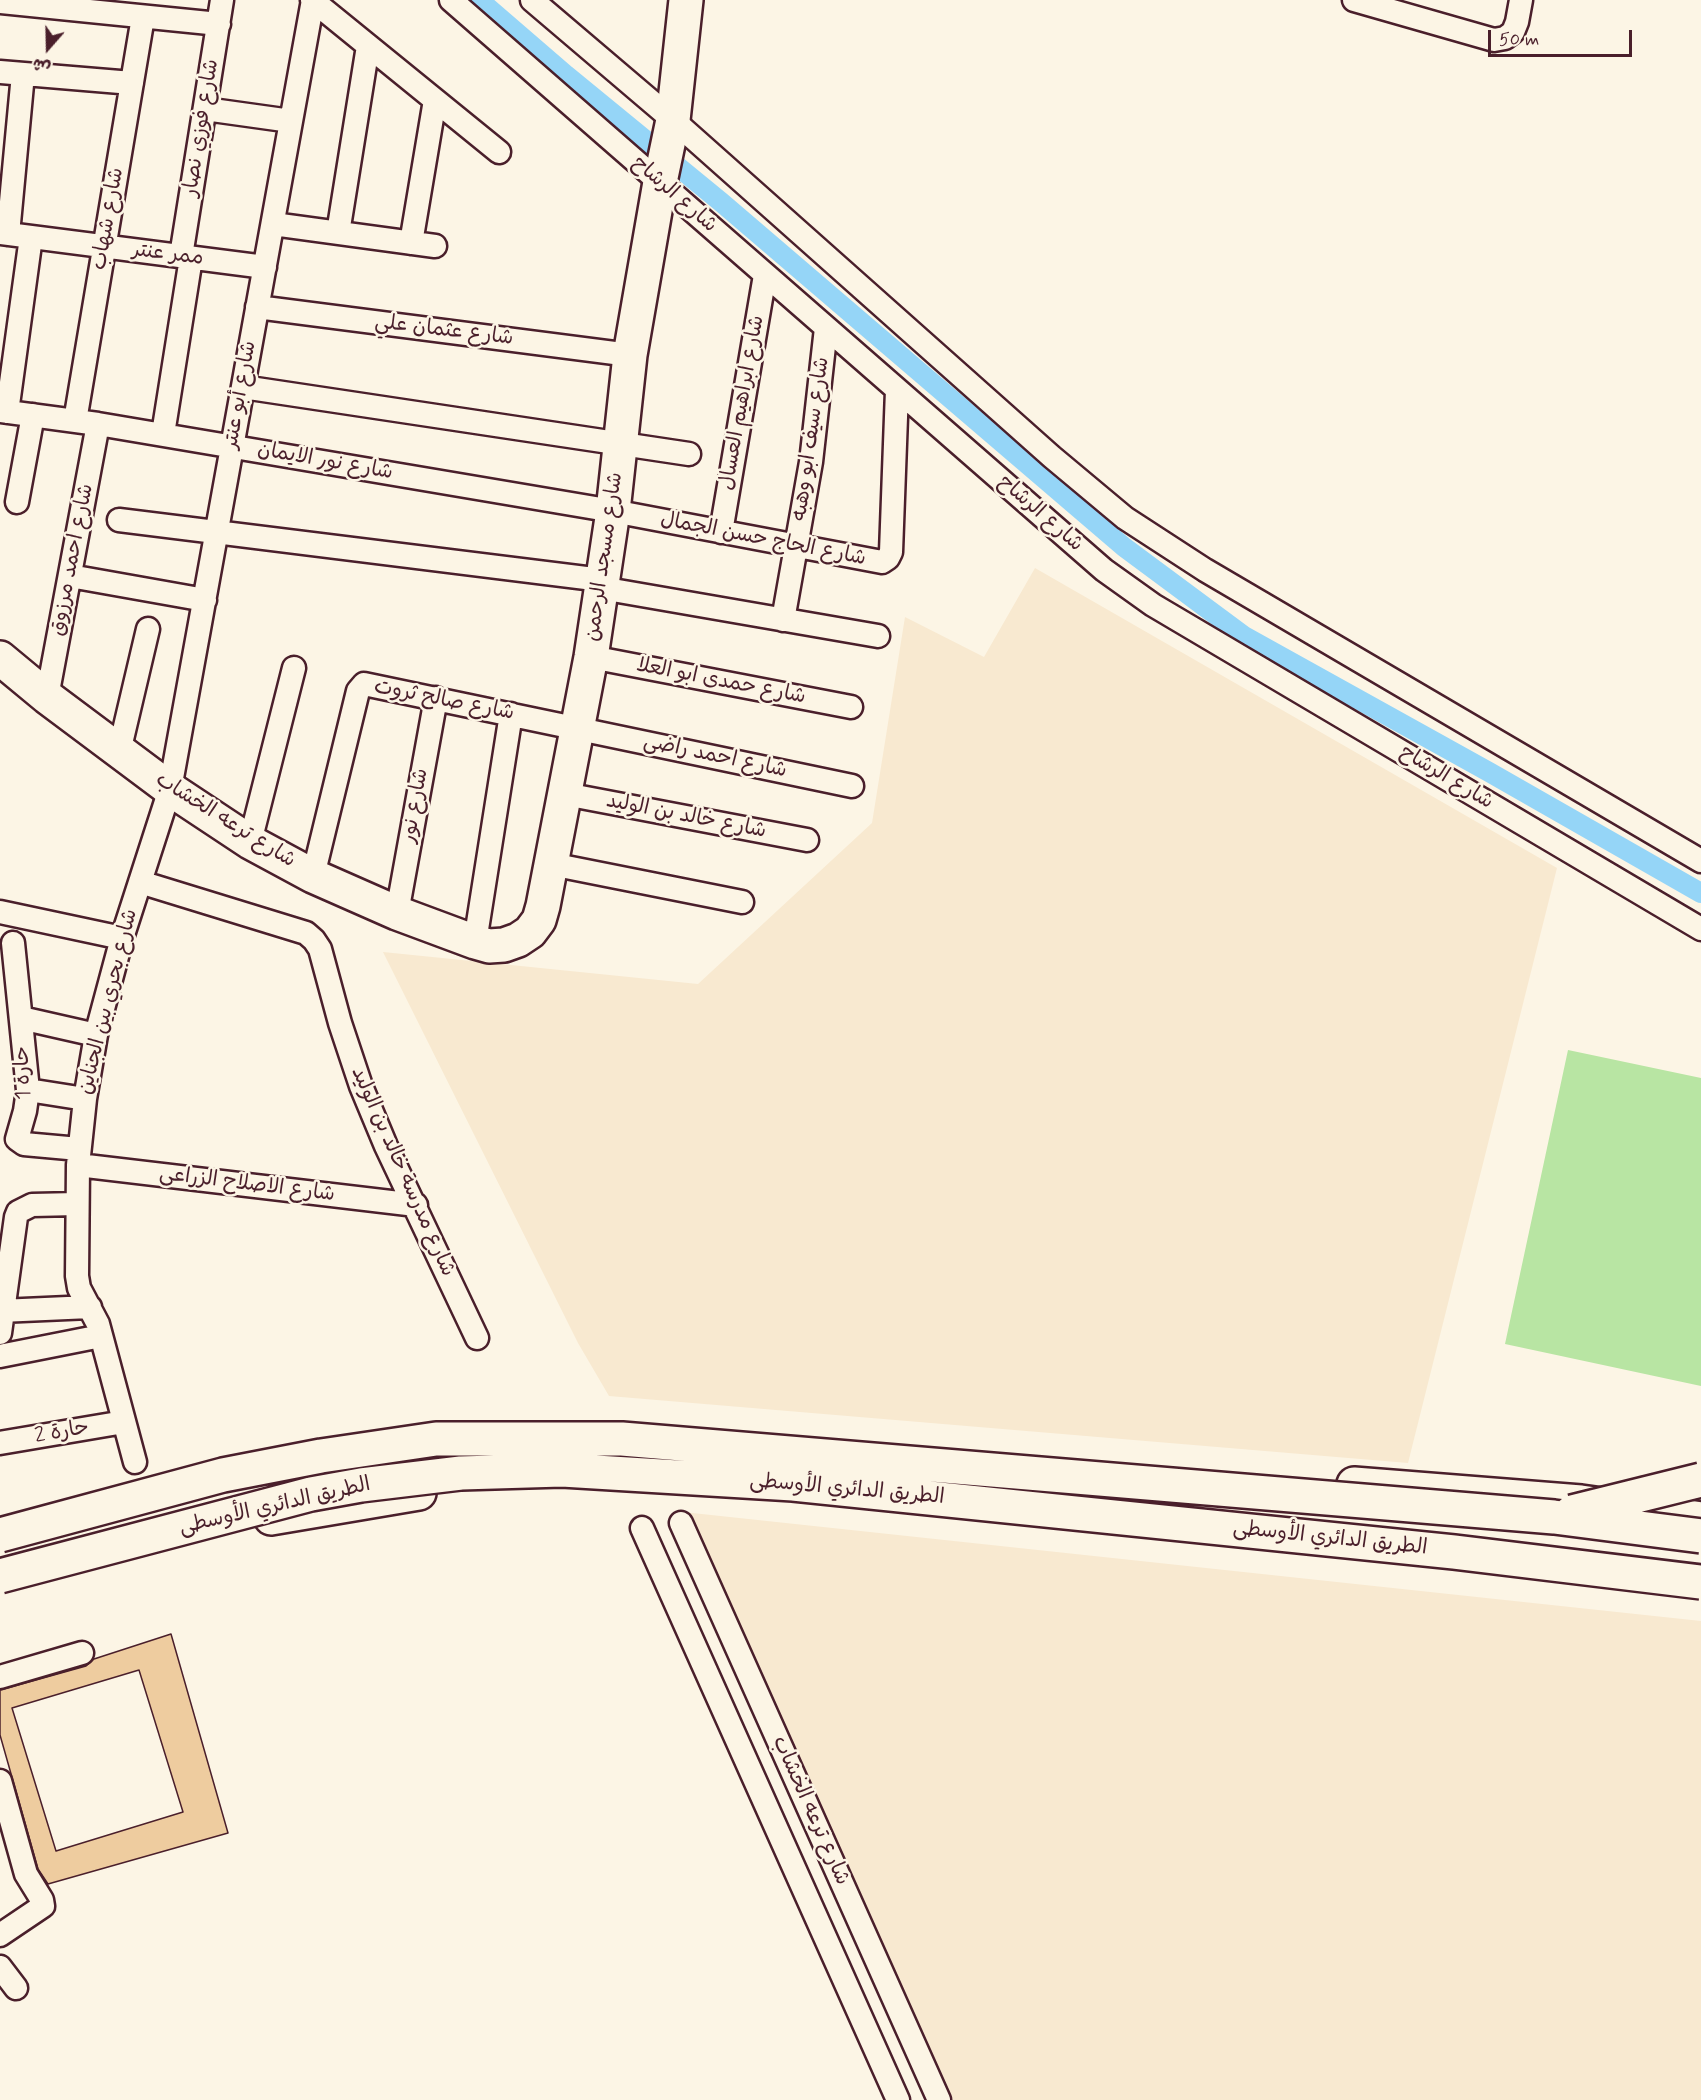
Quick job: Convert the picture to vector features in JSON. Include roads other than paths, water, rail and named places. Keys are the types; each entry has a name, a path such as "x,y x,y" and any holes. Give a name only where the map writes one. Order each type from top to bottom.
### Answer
{"main road":[{"name":"شارع مسجد الرحمن","path":"475,942 489,946 504,945 518,940 530,932 539,920 543,906 591,657 613,511 630,354 673,120 686,0"},
{"name":"شارع ترعه الخشاب","path":"0,658 119,752 250,842 313,876 397,913 475,942"},
{"path":"0,1519 208,1465 345,1437 510,1424 622,1425 1581,1502 1701,1519"},
{"path":"380,1433 394,1497"},
{"name":"الطريق الدائري الأوسطى","path":"0,1534 223,1475 321,1456 436,1439 622,1439 1554,1517 1701,1536"},
{"path":"1074,1523 1077,1462"},
{"name":"الطريق الدائري الأوسطى","path":"0,1576 311,1494 361,1485 451,1474 562,1470 793,1484 1454,1552 1701,1582"},
{"path":"1554,1517 1701,1480"},
{"path":"0,1590 76,1565 266,1518 394,1497 512,1485 612,1485 1218,1535 1701,1590"}],"street":[{"name":"شارع فوزي نصار","path":"163,434 205,109 222,0"},
{"path":"312,0 499,152"},
{"name":"شارع أبو عنتر","path":"171,789 312,0"},
{"name":"شارع الرشاح","path":"451,0 1096,563 1153,604 1701,929"},
{"path":"532,0 673,120 1052,457 1125,518 1205,570 1701,861"},
{"path":"1354,0 1494,40 1505,38 1513,32 1521,0"},
{"path":"0,2 219,24"},
{"name":"شارع شهاب","path":"75,421 143,17"},
{"path":"338,233 368,46"},
{"path":"0,72 132,83"},
{"path":"4,233 22,74"},
{"path":"411,243 435,100"},
{"path":"205,109 291,122"},
{"path":"273,224 435,246"},
{"name":"ممر عنتر","path":"4,233 265,267"},
{"path":"4,411 31,237"},
{"name":"شارع ابراهيم العسال","path":"721,532 765,275"},
{"name":"شارع عثمان علي","path":"257,307 630,354"},
{"name":"شارع سيف ابو وهبه","path":"783,620 812,462 826,328"},
{"path":"243,387 689,454"},
{"name":"شارع الحاج حسن الجمال","path":"613,511 878,562 885,560 890,555 897,390"},
{"name":"شارع نور الايمان","path":"4,411 163,434 613,511"},
{"path":"17,502 33,415"},
{"name":"شارع احمد مرزوق","path":"47,697 98,424"},
{"path":"119,520 602,584 783,620 878,636"},
{"path":"70,576 205,600"},
{"path":"119,752 148,629"},
{"name":"شارع حمدى ابو العلا","path":"591,657 850,707"},
{"path":"250,842 294,668"},
{"name":"شارع صالح ثروت","path":"313,876 360,688 368,684 578,728"},
{"name":"شارع نور","path":"397,913 436,698"},
{"path":"475,942 511,714"},
{"name":"شارع احمد راضى","path":"578,728 852,786"},
{"name":"شارع بحري بين الجناين","path":"135,1462 95,1315 79,1288 77,1276 78,1157 96,1035 122,938 171,789"},
{"name":"شارع خالد بن الوليد","path":"565,794 807,840"},
{"path":"551,864 742,902"},
{"name":"شارع مدرسة خالد بن الوليد","path":"140,882 306,933 314,940 320,949 340,1023 361,1086 386,1146 416,1204 477,1338"},
{"path":"0,912 122,938"},
{"path":"6,949 27,917"},
{"name":"حارة 1","path":"6,949 21,1018 28,1090 10,1130 22,1143 78,1157"},
{"path":"21,1018 96,1035"},
{"path":"28,1090 85,1099"},
{"name":"شارع الاصلاح الزراعى","path":"78,1157 416,1204"},
{"path":"0,1333 8,1215 32,1205 77,1204"},
{"path":"1,1310 90,1307"},
{"path":"0,1356 101,1336"},
{"name":"حارة 2","path":"0,1443 124,1422"},
{"name":"شارع ترعه الخشاب","path":"681,1523 939,2100"},
{"name":"شارع ترعه الخشاب","path":"642,1528 898,2100"},
{"path":"0,1677 82,1653"},
{"path":"0,1781 26,1874 43,1903 42,1909 0,1935"},
{"path":"0,1966 16,1988"}],"waterway":[{"path":"479,0 566,75 721,202 1124,547 1244,636 1701,893"}]}
